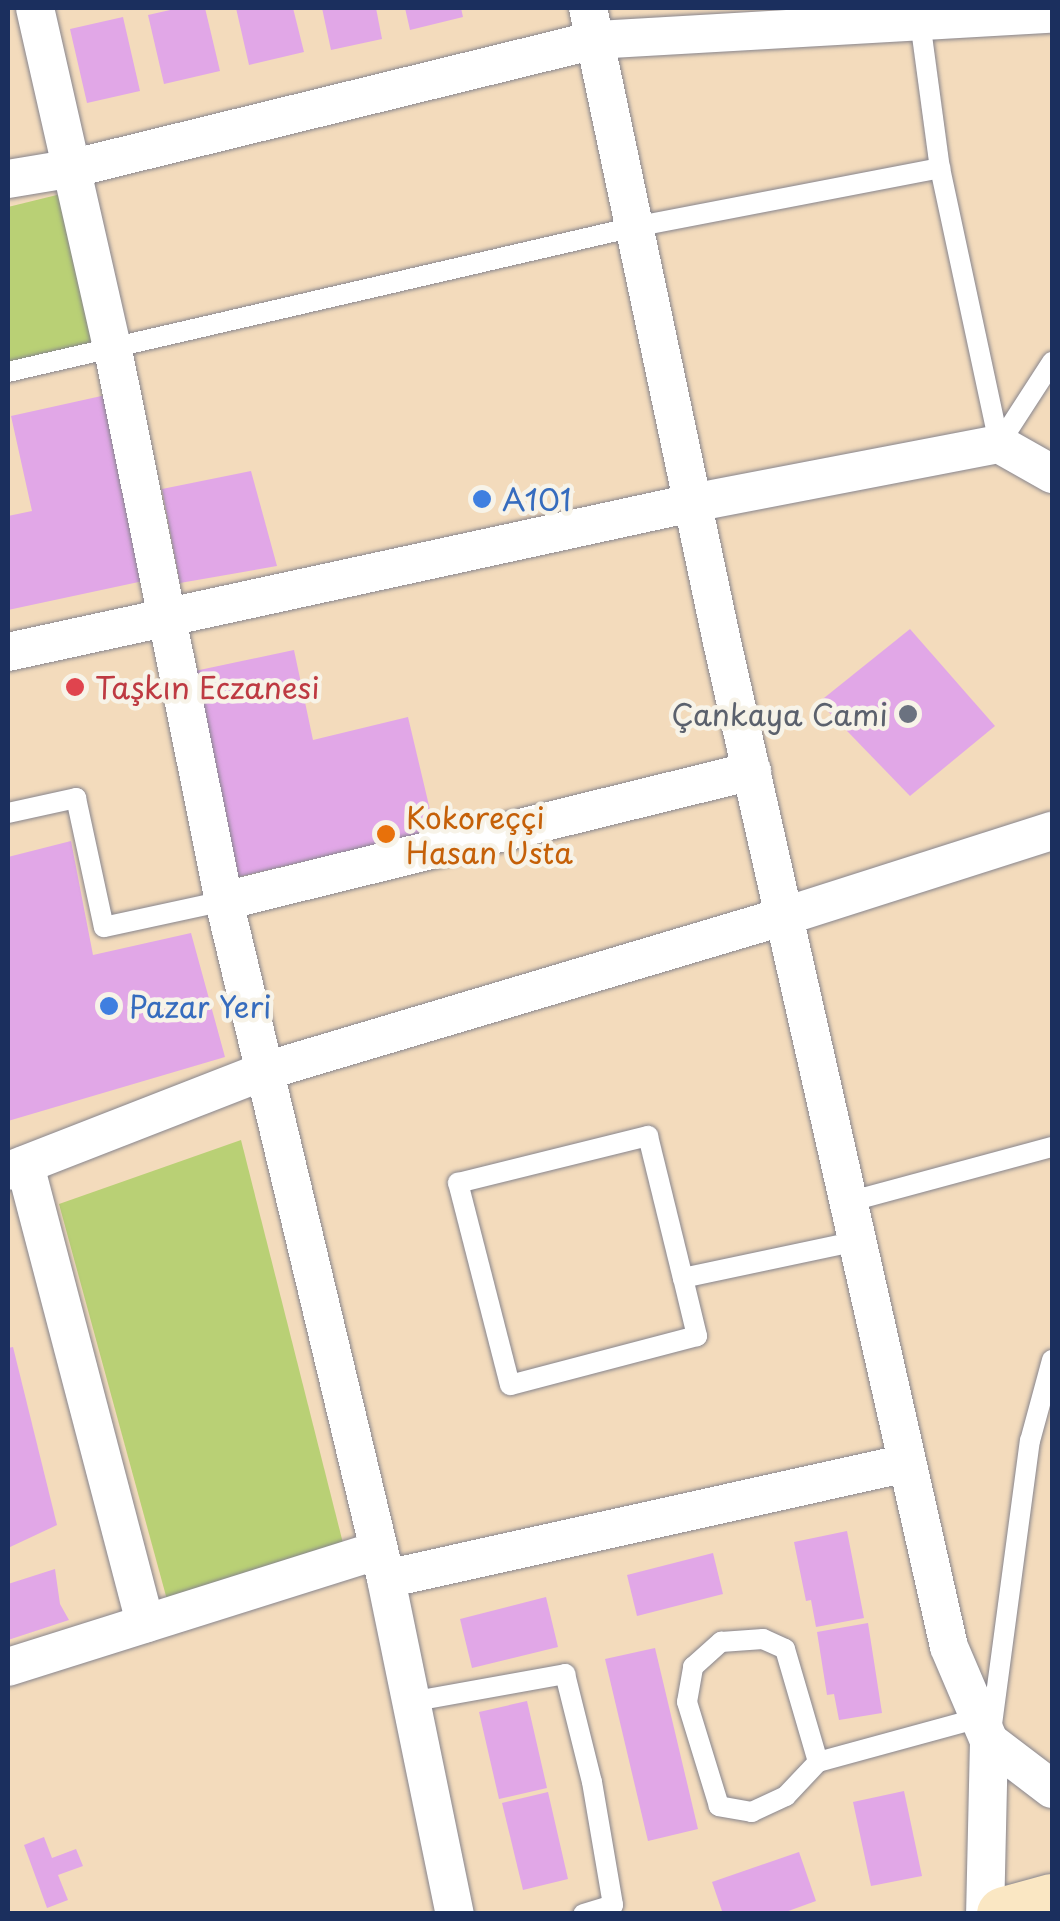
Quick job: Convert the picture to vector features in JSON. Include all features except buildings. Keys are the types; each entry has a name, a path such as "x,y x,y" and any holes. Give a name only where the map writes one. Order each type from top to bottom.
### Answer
{"main road":[{"path":"1004,1914 1052,1901"}],"street":[{"path":"35,8 113,350 224,901 382,1564 454,1914"},
{"path":"8,180 74,168 592,24 920,21 1052,14"},
{"path":"592,24 692,503 948,1647 984,1729 985,1914"},
{"path":"8,652 692,503 1000,444 1052,474"},
{"path":"224,901 752,771"},
{"path":"145,1624 16,1168 265,1071 785,916 1052,831"},
{"path":"8,1667 145,1624 382,1564 907,1463"},
{"path":"984,1729 1052,1789"}],"lane":[{"path":"920,21 940,168 1000,444"},
{"path":"8,372 634,227 940,168"},
{"path":"1000,444 1052,362"},
{"path":"8,813 76,798 104,927 224,901"},
{"path":"648,1136 683,1278 697,1336 510,1385 458,1183 648,1136"},
{"path":"848,1202 1052,1147"},
{"path":"683,1278 857,1241"},
{"path":"818,1762 785,1649 763,1638 722,1642 693,1666 687,1702 719,1806 752,1812 786,1796 818,1762 984,1729 1030,1441 1052,1360"},
{"path":"410,1702 565,1674 592,1782 613,1905 583,1914"}],"green space":[{"path":"65,193 96,349 8,370 8,207"},
{"path":"241,1140 347,1559 169,1607 59,1204"}],"place":[{"name":"A101","path":"482,499"},
{"name":"Taşkın Eczanesi","path":"75,687"},
{"name":"Çankaya Cami","path":"908,714"},
{"name":"Kokoreççi Hasan Usta","path":"386,834"},
{"name":"Pazar Yeri","path":"109,1006"}]}
